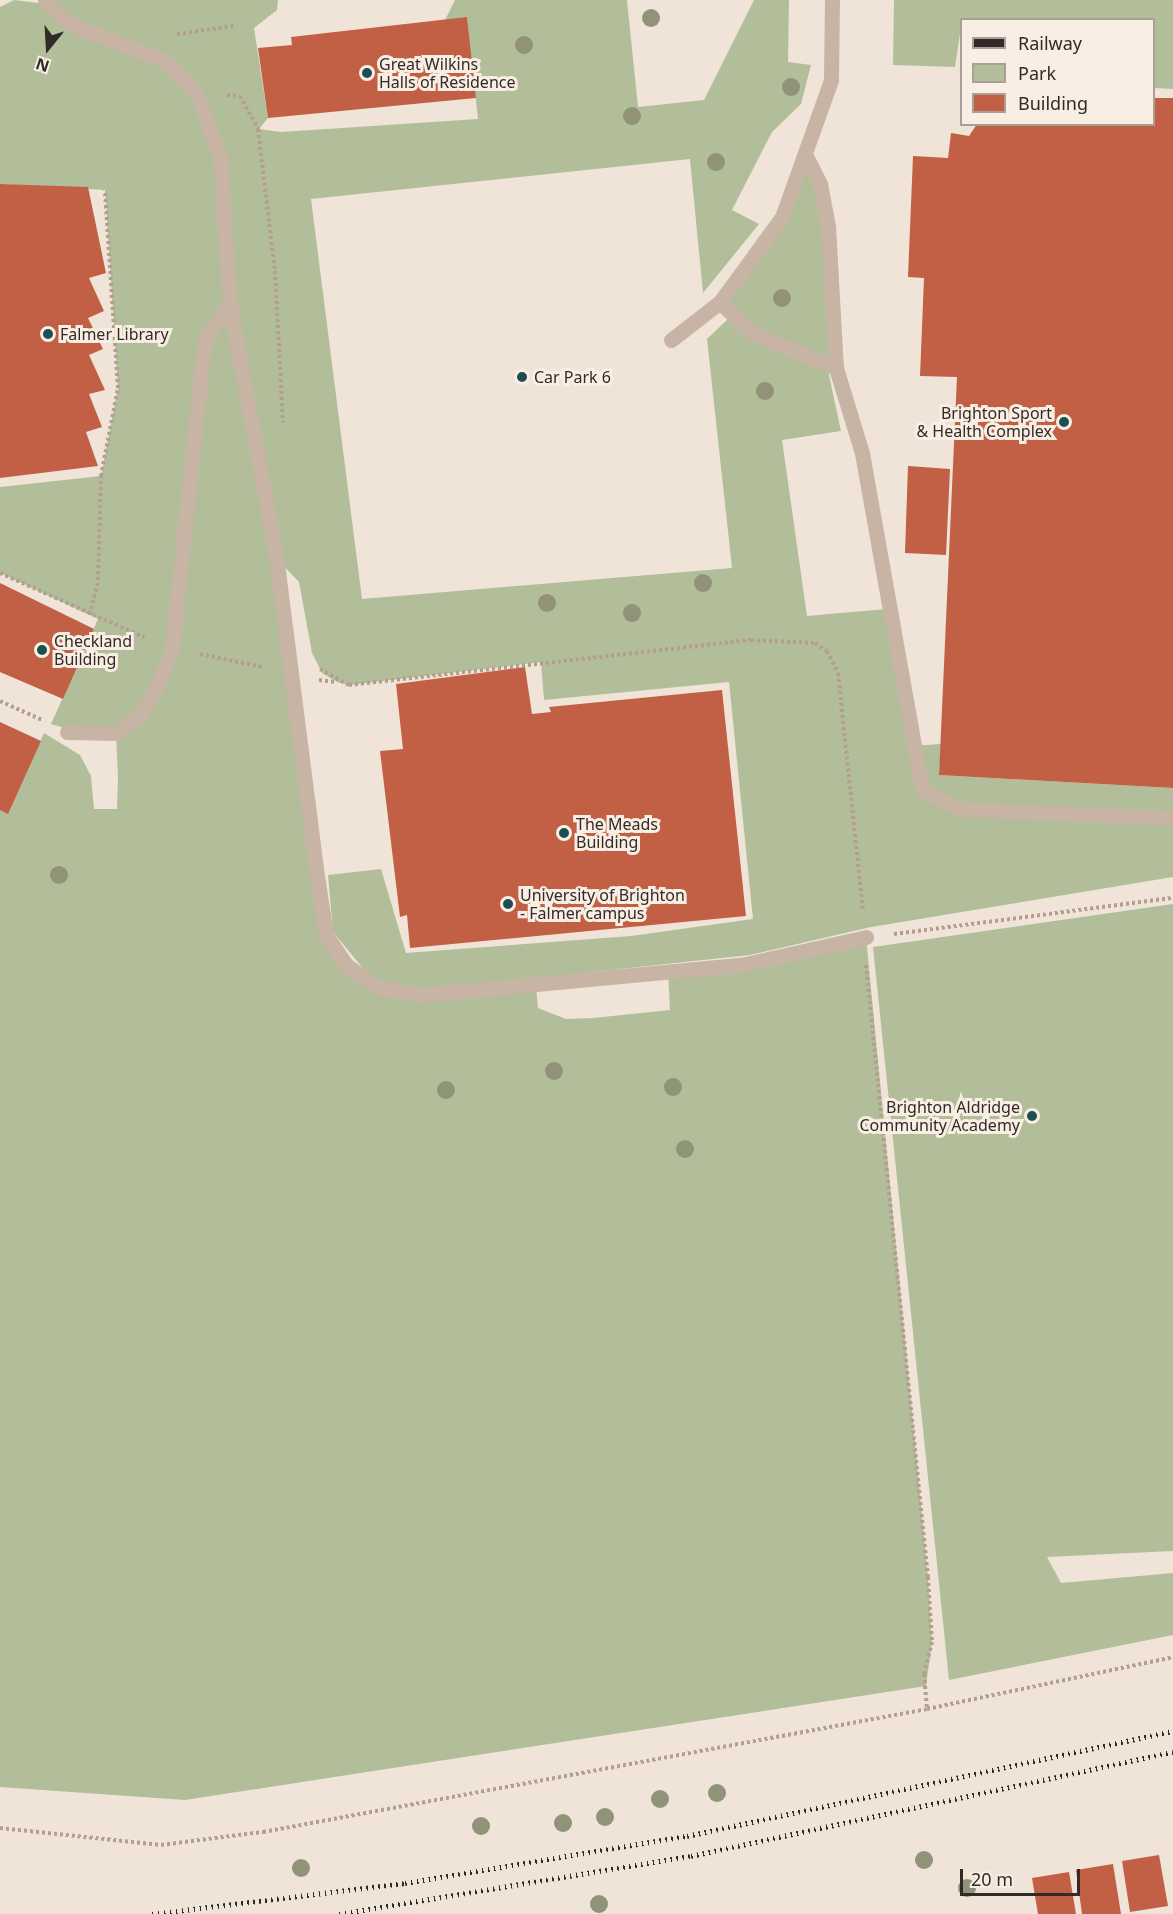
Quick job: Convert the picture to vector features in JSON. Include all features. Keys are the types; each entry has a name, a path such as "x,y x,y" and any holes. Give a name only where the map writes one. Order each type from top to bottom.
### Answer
{"lane":[{"path":"45,0 70,24 164,60 197,94 220,157 230,306 292,678 326,935 346,965 376,987 421,996 536,987 747,964 866,937"},
{"path":"671,340 720,302 763,248 807,158 831,80 831,0"},
{"path":"807,158 820,184 828,226 836,368 862,453 922,790 959,809 1173,818"},
{"path":"720,302 751,333 836,368"},
{"path":"67,732 116,734 140,714 158,686 172,648 203,353 208,334 230,306"}],"path":[{"path":"191,32 233,26"},
{"path":"197,94 240,96 258,129 275,271 284,428"},
{"path":"90,615 98,580 101,476 118,388 105,190"},
{"path":"0,573 135,634"},
{"path":"316,659 322,673 349,685 751,640 815,644 827,651 838,673 928,1577 932,1642 924,1674 927,1710"},
{"path":"192,653 249,662 292,678"},
{"path":"0,700 67,732"},
{"path":"866,937 1173,898"},
{"path":"0,1828 161,1845 263,1832 927,1710 1173,1657"}],"green space":[{"name":"University of Brighton - Falmer campus","path":"14,0 46,4 45,0 278,0 277,10 254,28 268,118 259,129 281,132 478,119 467,18 445,20 455,0 627,0 638,107 704,100 754,0 789,0 788,62 811,65 801,104 772,132 732,210 759,224 703,293 690,159 311,199 362,599 732,568 707,339 729,318 720,302 763,248 807,158 820,184 828,226 836,368 827,366 841,431 782,440 807,616 886,609 911,746 941,744 939,775 1173,788 1173,877 871,927 750,955 416,991 371,978 333,932 328,875 381,869 406,953 631,936 753,919 729,682 544,700 541,662 349,685 337,682 322,673 312,653 299,582 276,558 326,935 360,979 400,994 421,995 536,987 538,1008 566,1019 593,1018 670,1010 668,972 814,952 866,937 928,1577 932,1642 926,1686 185,1800 0,1787 0,810 8,813 44,733 80,755 91,776 94,809 117,809 118,777 116,734 89,735 51,724 98,619 0,573 0,487 101,476 118,388 105,190 0,184 0,7"},
{"path":"894,0 1173,0 1173,89 1155,88 1155,18 960,18 955,67 893,65"},
{"name":"Brighton Aldridge Community Academy","path":"1173,904 1173,1551 1047,1557 1061,1583 1173,1573 1173,1635 949,1680 873,947"}],"building":[{"name":"Great Wilkins Halls of Residence","path":"467,17 476,98 268,118 258,48 292,45 291,37"},
{"name":"Brighton Sport & Health Complex","path":"1155,98 1173,98 1173,788 939,775 957,377 920,376 924,278 908,277 913,156 948,158 951,133 969,136 976,126 1155,126"},
{"name":"Falmer Library","path":"0,184 88,187 106,273 89,278 104,311 88,318 103,349 89,355 105,390 89,394 102,427 86,432 98,466 0,478"},
{"path":"908,466 950,469 946,555 905,553"},
{"name":"Checkland Building","path":"0,583 94,629 63,699 0,672"},
{"name":"The Meads Building","path":"525,667 532,714 551,712 549,707 722,690 746,916 410,948 407,915 400,917 380,751 403,749 396,684"},
{"path":"0,722 41,741 8,814 0,810"},
{"path":"1159,1855 1168,1906 1130,1912 1122,1861"},
{"path":"1113,1864 1121,1914 1082,1914 1076,1870"},
{"path":"1069,1872 1076,1914 1038,1914 1032,1878"}],"railway":[{"path":"152,1914 405,1883 687,1836 1173,1731"},
{"path":"339,1914 691,1856 1173,1752"}],"place":[{"name":"Great Wilkins Halls of Residence","path":"367,73"},
{"name":"Falmer Library","path":"48,334"},
{"name":"Car Park 6","path":"522,377"},
{"name":"Brighton Sport & Health Complex","path":"1064,422"},
{"name":"Checkland Building","path":"42,650"},
{"name":"The Meads Building","path":"564,833"},
{"name":"University of Brighton - Falmer campus","path":"508,904"},
{"name":"Brighton Aldridge Community Academy","path":"1032,1116"}]}
